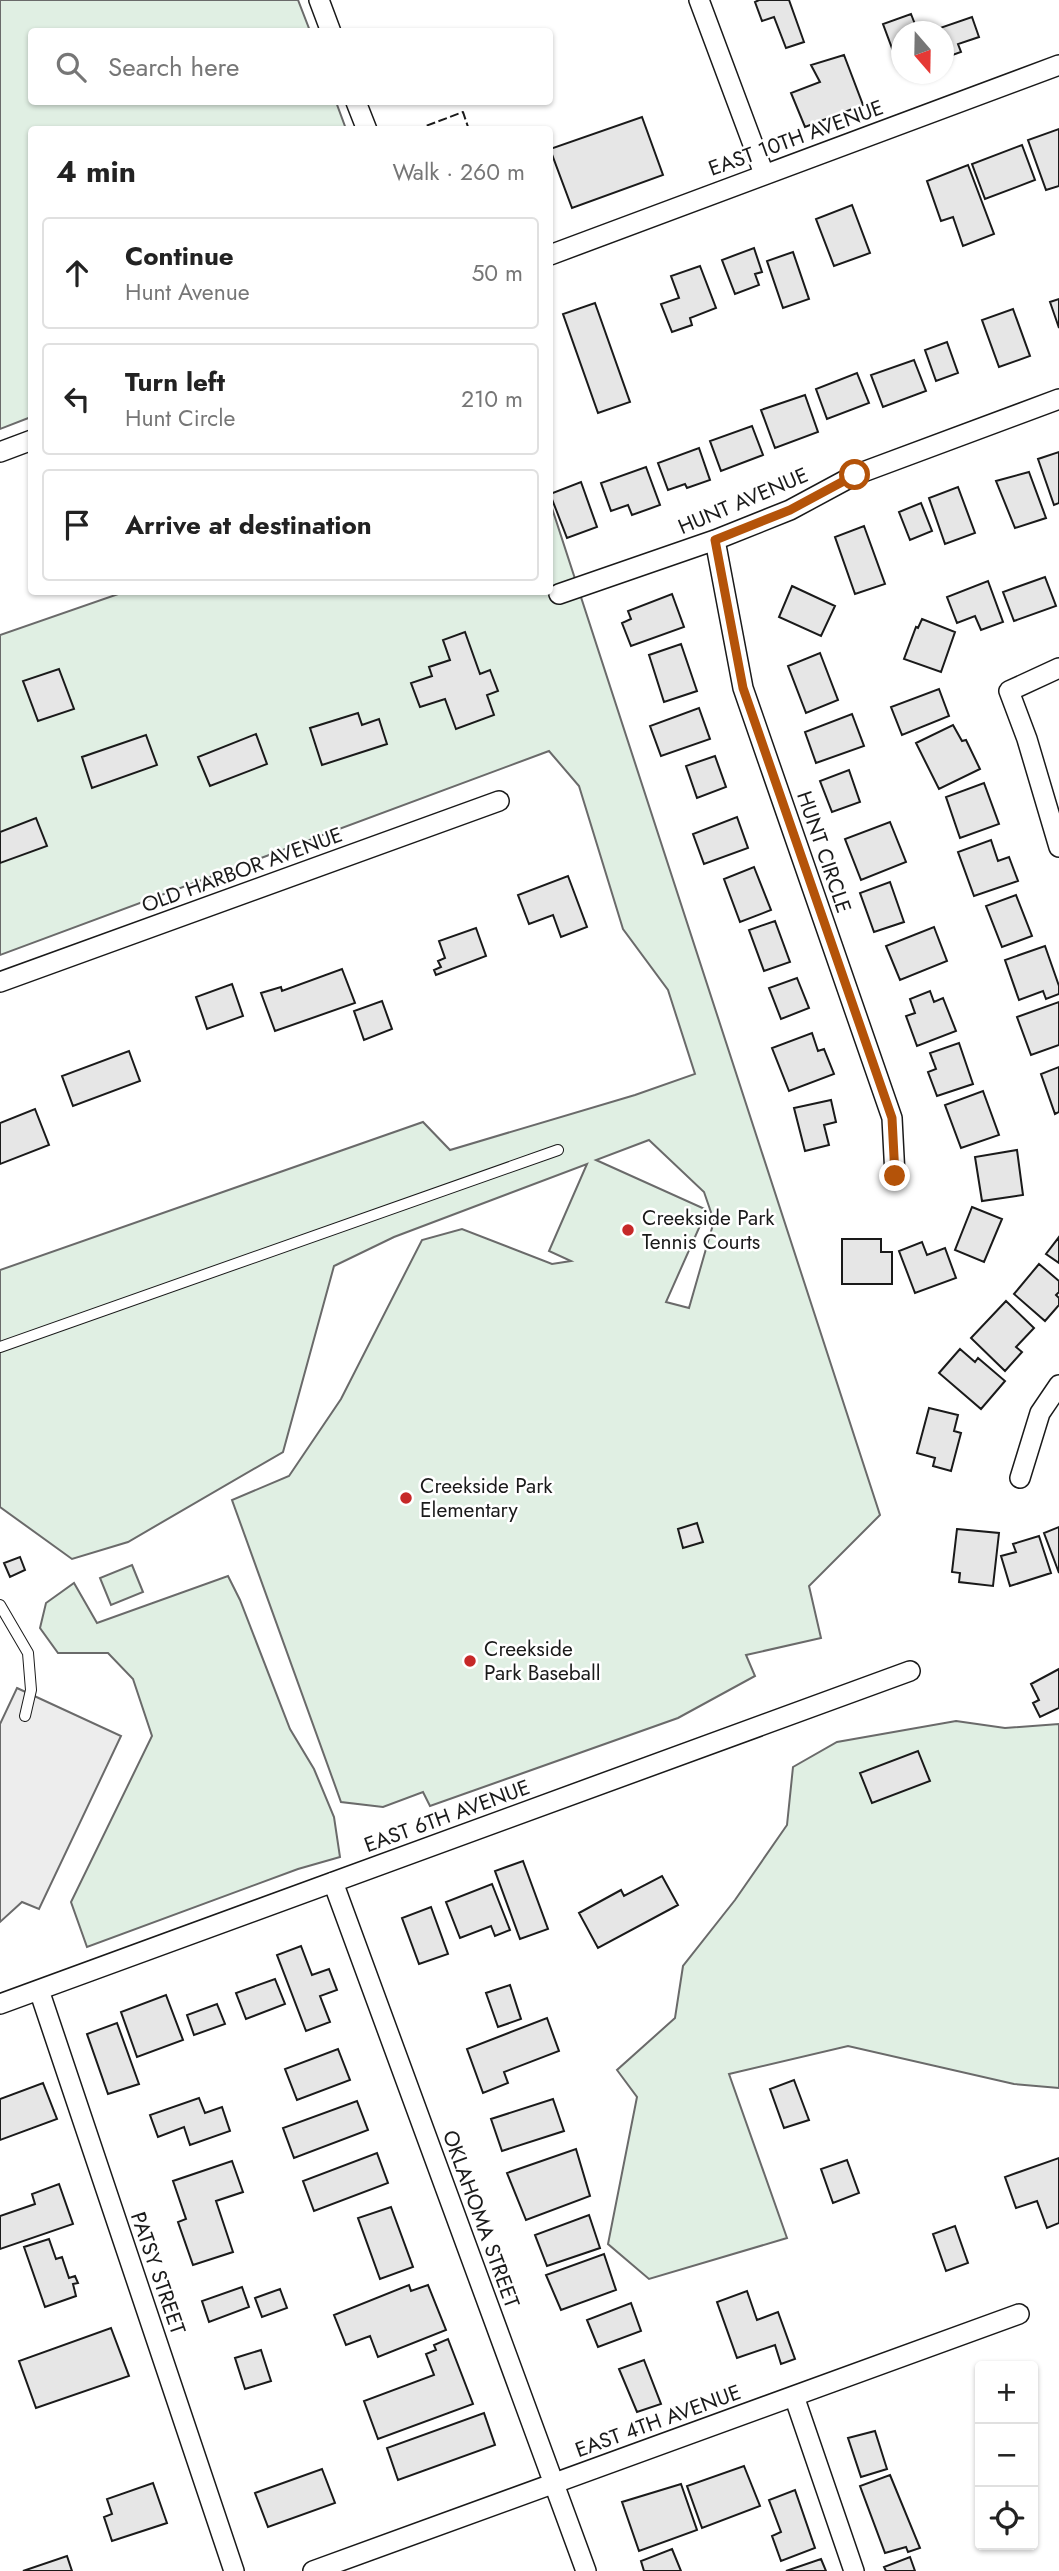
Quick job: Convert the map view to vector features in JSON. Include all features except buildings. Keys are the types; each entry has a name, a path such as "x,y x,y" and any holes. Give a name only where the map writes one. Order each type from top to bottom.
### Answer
{"street":[{"path":"319,0 330,28"},
{"path":"699,0 764,174"},
{"name":"EAST 10TH AVENUE","path":"553,254 1059,65"},
{"path":"357,105 365,126"},
{"name":"HUNT AVENUE","path":"559,594 715,540 790,510 855,475 1059,399"},
{"path":"0,452 28,442"},
{"name":"HUNT CIRCLE","path":"715,540 743,688 892,1118 895,1176"},
{"path":"1059,668 1009,691 1027,739 1059,847"},
{"name":"OLD HARBOR AVENUE","path":"0,982 499,801"},
{"path":"1020,1478 1040,1413 1059,1385"},
{"name":"EAST 6TH AVENUE","path":"0,2004 910,1671"},
{"name":"OKLAHOMA STREET","path":"333,1882 586,2571"},
{"name":"PATSY STREET","path":"39,1990 234,2571"},
{"name":"EAST 4TH AVENUE","path":"313,2571 1019,2314"},
{"path":"794,2396 854,2571"}],"lane":[{"path":"0,1347 558,1150"},
{"path":"0,1605 28,1653 31,1690 25,1716"}],"green space":[{"path":"0,0 298,0 309,28 28,28 28,105 337,105 345,126 28,126 28,418 0,429"},
{"path":"553,511 880,1515 809,1586 821,1638 746,1655 755,1676 678,1718 430,1806 423,1792 383,1807 341,1802 232,1500 289,1476 341,1399 422,1240 462,1229 552,1264 571,1261 549,1251 587,1164 394,1237 334,1266 283,1452 128,1542 72,1559 0,1507 0,1270 423,1122 450,1150 635,1095 695,1074 668,990 623,929 579,786 549,751 0,955 0,635 115,595 553,595","holes":["649,1140 704,1192 714,1221 689,1308 666,1302 707,1210 596,1160"]},
{"path":"132,1565 143,1592 111,1605 100,1578"},
{"path":"228,1576 240,1600 290,1729 314,1769 334,1817 340,1857 298,1869 87,1947 71,1902 152,1736 133,1679 108,1653 58,1653 40,1628 46,1603 74,1583 97,1623"},
{"path":"956,1721 1005,1728 1059,1724 1059,2088 1014,2084 848,2046 729,2074 787,2238 649,2279 608,2244 637,2097 617,2070 675,2018 683,1966 735,1900 787,1825 793,1767 837,1742"}],"shaded area":[{"path":"17,1688 121,1736 39,1909 22,1902 0,1922 0,1724"}],"fence":[{"path":"426,126 463,112 468,126"}],"place":[{"name":"Creekside Park Tennis Courts","path":"628,1230"},
{"name":"Creekside Park Elementary","path":"406,1498"},
{"name":"Creekside Park Baseball","path":"470,1661"}],"route":[{"path":"855,475 790,510 715,540 743,688 892,1118 895,1176"}]}
